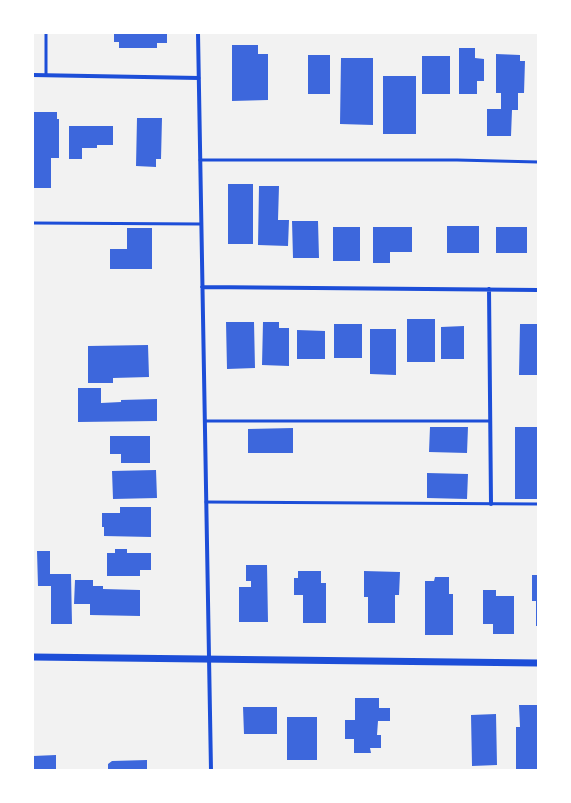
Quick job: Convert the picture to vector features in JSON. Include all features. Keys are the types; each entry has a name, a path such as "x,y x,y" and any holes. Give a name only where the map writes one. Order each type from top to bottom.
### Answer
{"street":[{"path":"198,33 211,770"},
{"path":"33,75 199,78"},
{"path":"202,287 538,290"},
{"path":"489,289 491,504"},
{"path":"33,657 538,663"}],"lane":[{"path":"46,33 46,75"},
{"path":"200,160 457,160 538,162"},
{"path":"33,223 201,224"},
{"path":"204,421 490,421"},
{"path":"206,502 538,504"}],"building":[{"path":"114,33 167,33 167,43 157,43 157,48 119,48 119,42 114,42"},
{"path":"232,45 258,45 258,54 268,54 268,100 232,101"},
{"path":"459,48 475,48 475,58 484,59 484,81 477,81 477,94 459,94"},
{"path":"496,54 520,55 520,61 525,61 524,93 518,93 518,110 512,110 511,136 487,136 487,109 501,109 501,93 496,93"},
{"path":"308,55 330,55 330,94 308,94"},
{"path":"422,56 450,56 450,94 422,94"},
{"path":"341,58 373,58 373,125 340,124"},
{"path":"383,76 416,76 416,134 383,134"},
{"path":"33,112 57,112 57,119 59,119 59,158 51,158 51,188 33,188"},
{"path":"137,118 162,118 161,159 156,159 156,167 136,166"},
{"path":"69,126 113,126 113,145 97,145 97,148 82,148 82,159 69,159"},
{"path":"228,184 253,184 253,244 228,244"},
{"path":"259,186 279,186 278,220 289,220 288,246 258,245"},
{"path":"292,221 318,221 319,258 293,258"},
{"path":"447,226 479,226 479,253 447,253"},
{"path":"333,227 360,227 360,261 333,261"},
{"path":"373,227 412,227 412,252 390,252 390,263 373,263"},
{"path":"496,227 527,227 527,253 496,253"},
{"path":"127,228 152,228 152,269 110,269 110,249 127,249"},
{"path":"407,319 435,319 435,362 407,362"},
{"path":"226,322 254,322 255,368 227,369"},
{"path":"263,322 279,322 279,328 289,328 289,366 262,365"},
{"path":"334,324 362,324 362,358 334,358"},
{"path":"520,324 538,324 538,375 519,375"},
{"path":"464,326 464,359 441,359 441,327"},
{"path":"370,329 396,329 396,375 370,374"},
{"path":"297,330 325,331 325,359 297,359"},
{"path":"148,345 149,377 113,378 113,383 88,383 88,346"},
{"path":"78,388 101,388 101,403 121,402 121,400 157,399 157,421 78,422"},
{"path":"430,427 468,427 467,453 429,452"},
{"path":"515,427 538,427 538,499 515,499"},
{"path":"293,428 293,453 248,453 248,429"},
{"path":"110,436 150,436 150,463 121,463 121,454 110,454"},
{"path":"156,470 157,498 113,499 112,471"},
{"path":"427,473 468,474 467,499 427,498"},
{"path":"120,507 151,507 151,537 104,536 104,527 102,527 102,513 120,513"},
{"path":"115,549 127,549 127,553 151,553 151,570 140,570 140,576 107,576 107,553 115,553"},
{"path":"37,551 50,551 50,574 71,574 72,624 51,624 51,586 38,586"},
{"path":"246,565 267,565 268,622 239,622 239,587 251,587 251,581 246,581"},
{"path":"298,571 321,571 321,583 326,583 326,623 303,623 303,595 294,595 294,578 298,578"},
{"path":"364,571 400,572 399,595 395,595 395,623 368,623 368,597 364,597"},
{"path":"532,575 538,575 538,626 536,626 536,601 532,601"},
{"path":"435,577 449,577 449,594 453,594 453,635 425,635 425,581 434,581"},
{"path":"75,580 93,580 93,586 103,586 103,589 140,590 140,616 90,615 90,604 74,604"},
{"path":"483,590 496,590 496,596 514,596 514,634 493,634 493,624 483,624"},
{"path":"355,698 379,698 379,708 390,708 390,721 378,721 377,735 381,735 381,748 370,748 371,753 354,753 354,739 345,739 345,720 355,720"},
{"path":"519,705 538,705 538,769 516,769 516,727 520,727"},
{"path":"243,707 277,707 277,734 244,734"},
{"path":"496,714 497,765 472,766 471,715"},
{"path":"287,717 317,717 317,760 287,760"},
{"path":"56,755 56,770 33,770 33,756"},
{"path":"147,760 147,770 108,770 108,764 112,761"}]}
